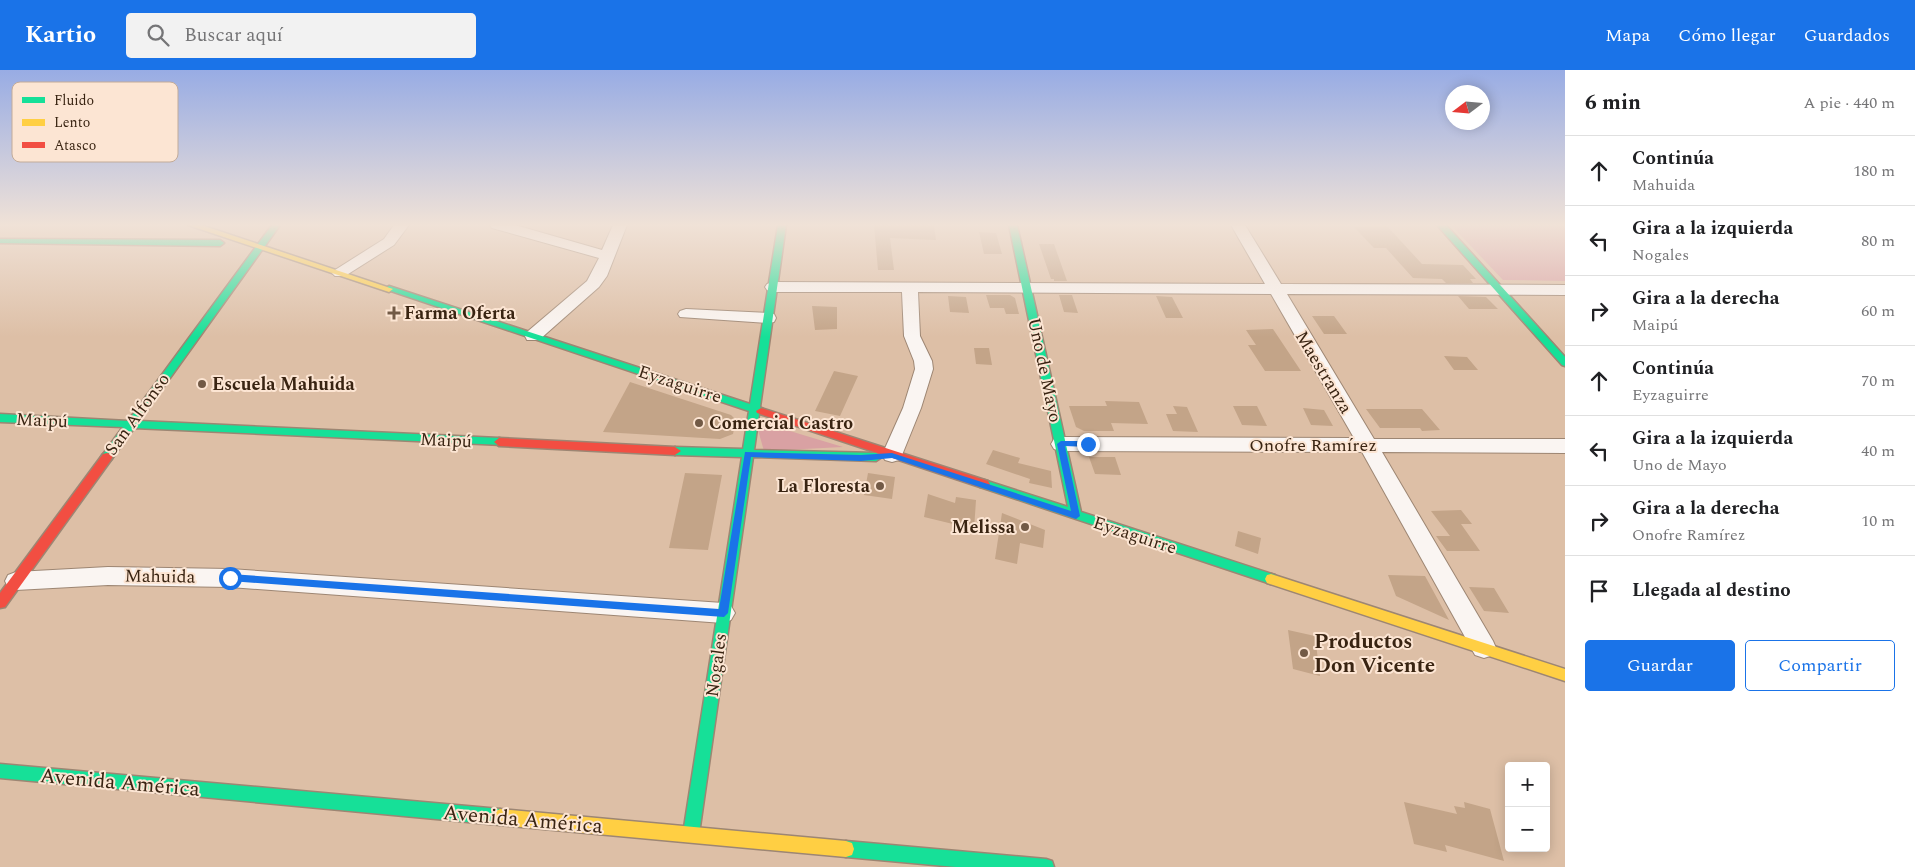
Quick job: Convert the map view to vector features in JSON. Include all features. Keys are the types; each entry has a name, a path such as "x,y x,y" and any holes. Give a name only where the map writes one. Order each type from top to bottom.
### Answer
{"street":[{"name":"San Alfonso","path":"0,603 243,262"},
{"name":"Eyzaguirre","path":"304,262 755,408 892,456 1565,675"},
{"path":"340,274 358,262"},
{"path":"533,336 593,284 604,262"},
{"name":"Nogales","path":"691,834 777,262"},
{"name":"Uno de Mayo","path":"1021,262 1076,516"},
{"name":"Maestranza","path":"1260,262 1368,445 1484,648"},
{"path":"1475,262 1565,363"},
{"path":"773,287 1565,290"},
{"path":"892,456 912,408 924,369 923,361 912,336 910,288"},
{"path":"686,314 768,318"},
{"name":"Maipú","path":"0,418 748,454 861,458 892,456"},
{"name":"Onofre Ramírez","path":"1061,444 1565,446"},
{"name":"Mahuida","path":"16,581 108,576 230,578 724,613"},
{"name":"Avenida América","path":"0,771 1046,867"}],"shaded area":[{"path":"1486,262 1565,262 1565,281 1503,280"},
{"path":"766,425 843,447 764,451 758,430"}],"building":[{"path":"877,262 893,262 894,270 878,270"},
{"path":"1045,262 1060,262 1067,281 1054,281 1054,279 1051,279"},
{"path":"1399,262 1463,265 1476,279 1470,279 1473,283 1446,283 1442,279 1413,278"},
{"path":"986,295 1010,295 1015,298 1019,314 1006,314 1004,308 990,308"},
{"path":"1059,295 1072,295 1078,313 1064,312"},
{"path":"948,296 966,297 969,313 950,312"},
{"path":"1156,296 1172,297 1183,318 1166,318"},
{"path":"1458,296 1486,297 1498,309 1469,309"},
{"path":"812,306 837,307 837,329 815,330"},
{"path":"1312,316 1334,316 1347,334 1324,334"},
{"path":"1273,329 1301,371 1265,371 1248,345 1256,345 1246,330"},
{"path":"974,348 989,348 992,365 976,364"},
{"path":"1444,356 1467,357 1478,370 1454,370"},
{"path":"834,371 858,376 840,416 815,411"},
{"path":"630,382 731,415 736,420 733,434 720,439 603,432"},
{"path":"1105,401 1139,402 1148,424 1111,423 1114,431 1084,431 1076,427 1069,406 1107,406"},
{"path":"1173,406 1187,407 1198,432 1173,431 1166,414 1177,414"},
{"path":"1233,406 1257,406 1267,426 1242,425"},
{"path":"1303,408 1324,410 1333,426 1311,425"},
{"path":"1366,409 1422,409 1440,430 1422,431 1420,428 1380,428"},
{"path":"993,450 1020,458 1018,463 1051,471 1052,488 1029,483 1030,479 986,464"},
{"path":"1089,457 1115,457 1121,475 1095,474"},
{"path":"685,473 722,475 708,550 669,548"},
{"name":"La Floresta","path":"868,473 895,477 892,499 864,495"},
{"path":"928,494 955,503 956,497 976,500 974,530 953,527 953,524 924,517"},
{"path":"1461,510 1472,524 1461,524 1480,551 1447,551 1436,536 1450,536 1431,511"},
{"path":"1002,513 1045,530 1043,548 1020,543 1017,564 995,559"},
{"path":"1238,531 1261,538 1258,554 1235,546"},
{"path":"1388,575 1425,576 1449,620 1396,596"},
{"path":"1469,587 1494,588 1509,613 1484,611"},
{"name":"Productos Don Vicente","path":"1288,630 1315,636 1320,676 1293,669"},
{"path":"1404,802 1457,814 1454,806 1465,808 1464,802 1490,809 1504,861 1445,845 1447,852 1414,844"}],"traffic: fast":[{"path":"107,457 249,262"},
{"path":"691,834 776,262"},
{"path":"1021,262 1076,515"},
{"path":"1474,262 1565,363"},
{"path":"389,289 761,411"},
{"path":"0,418 499,442"},
{"path":"675,451 876,457"},
{"path":"984,484 1271,579"},
{"path":"0,771 500,817"},
{"path":"846,849 1046,867"}],"traffic: slow":[{"path":"306,262 389,289"},
{"path":"1271,579 1565,675"},
{"path":"500,817 846,849"}],"traffic: jam":[{"path":"761,411 984,484"},
{"path":"499,442 675,451"},
{"path":"0,603 107,457"}],"place":[{"name":"Farma Oferta","path":"394,313"},
{"name":"Escuela Mahuida","path":"202,384"},
{"name":"Comercial Castro","path":"699,423"},
{"name":"La Floresta","path":"880,486"},
{"name":"Melissa","path":"1025,527"},
{"name":"Productos Don Vicente","path":"1304,653"}],"route":[{"path":"230,578 724,613 748,454 861,458 892,456 1076,516 1061,444 1088,444"}]}
